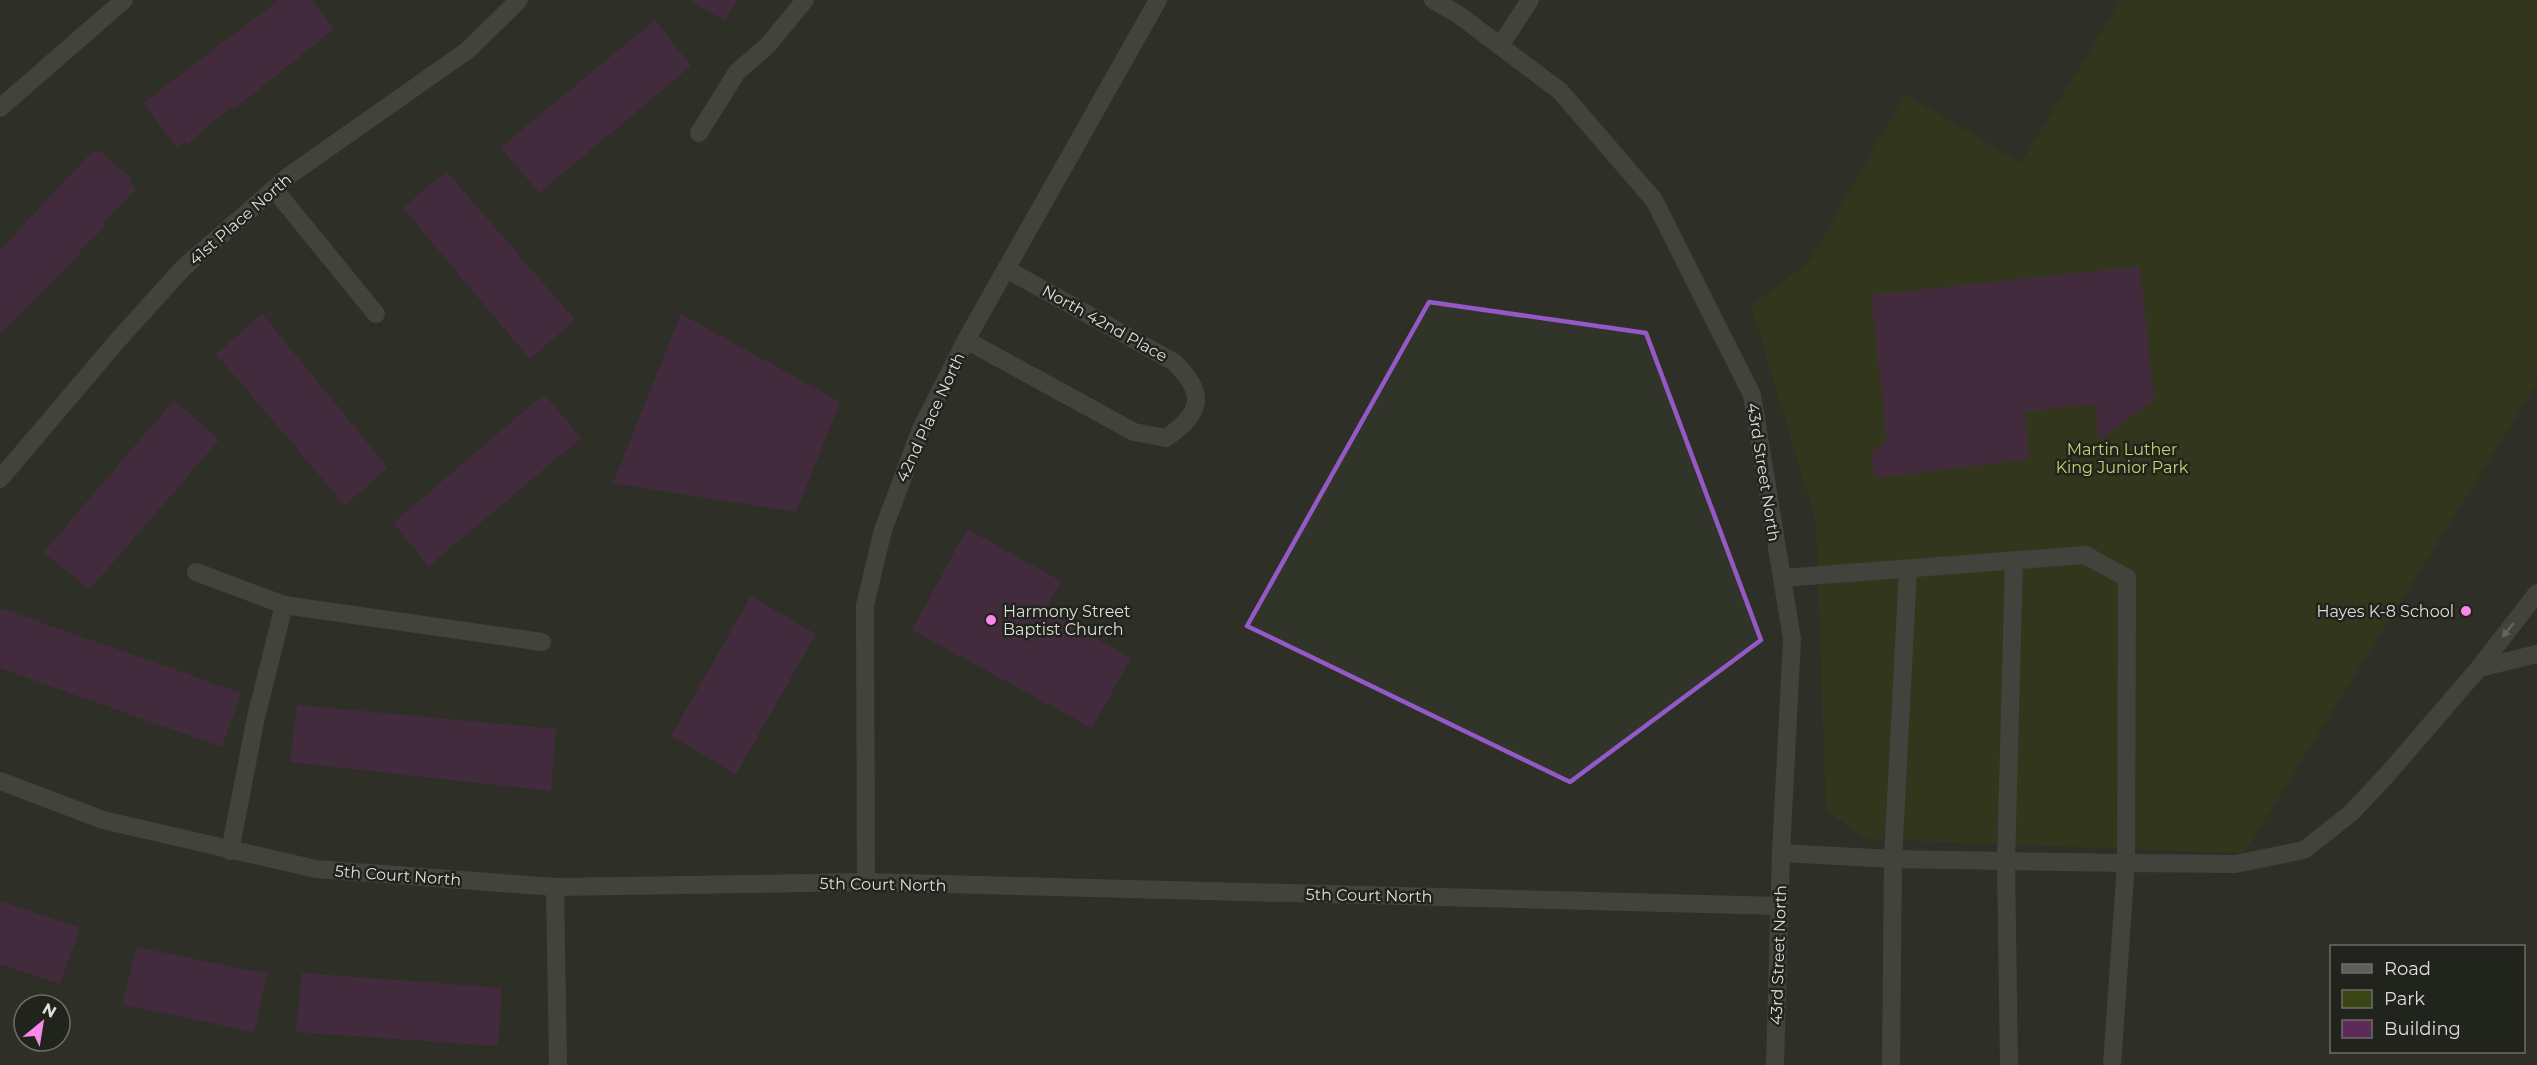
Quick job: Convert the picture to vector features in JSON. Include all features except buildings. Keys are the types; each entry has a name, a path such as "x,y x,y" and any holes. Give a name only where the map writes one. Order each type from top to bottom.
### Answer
{"street":[{"path":"0,108 124,0"},
{"name":"41st Place North","path":"0,479 118,340 183,268 274,189 468,50 519,0"},
{"path":"699,133 737,72 768,45 805,0"},
{"name":"42nd Place North","path":"866,882 865,604 882,530 921,429 966,340 1158,0"},
{"name":"43rd Street North","path":"1433,0 1459,15 1560,91 1654,200 1752,395 1792,639 1781,853 1775,1065"},
{"path":"1500,46 1530,0"},
{"path":"274,189 376,314"},
{"name":"North 42nd Place","path":"966,340 1134,432 1166,438 1188,423 1196,400 1192,381 1174,362 1006,269"},
{"path":"1782,578 2085,555 2127,578 2126,863 2112,1065"},
{"path":"2009,1065 2006,862 2014,560"},
{"path":"1892,1065 1893,860 1908,569"},
{"path":"196,572 284,605 542,642"},
{"path":"1781,853 1893,860 2235,864 2304,850 2350,814 2386,776 2479,668 2537,592"},
{"path":"230,851 256,717 284,605"},
{"path":"2479,668 2537,654"},
{"name":"5th Court North","path":"0,781 103,820 316,869 555,887 866,882 1779,906"},
{"path":"555,887 558,1065"}],"highlighted area":[{"path":"1429,302 1646,333 1761,640 1570,782 1247,626"}],"shaded area":[{"path":"0,0 2537,0 2537,1065 0,1065"}],"green space":[{"name":"Martin Luther King Junior Park","path":"2121,0 2537,0 2537,383 2244,853 1866,839 1826,810 1816,522 1751,305 1808,264 1905,94 2021,163"}],"place":[{"name":"Hayes K-8 School","path":"2466,611"},
{"name":"Harmony Street Baptist Church","path":"991,620"}]}
